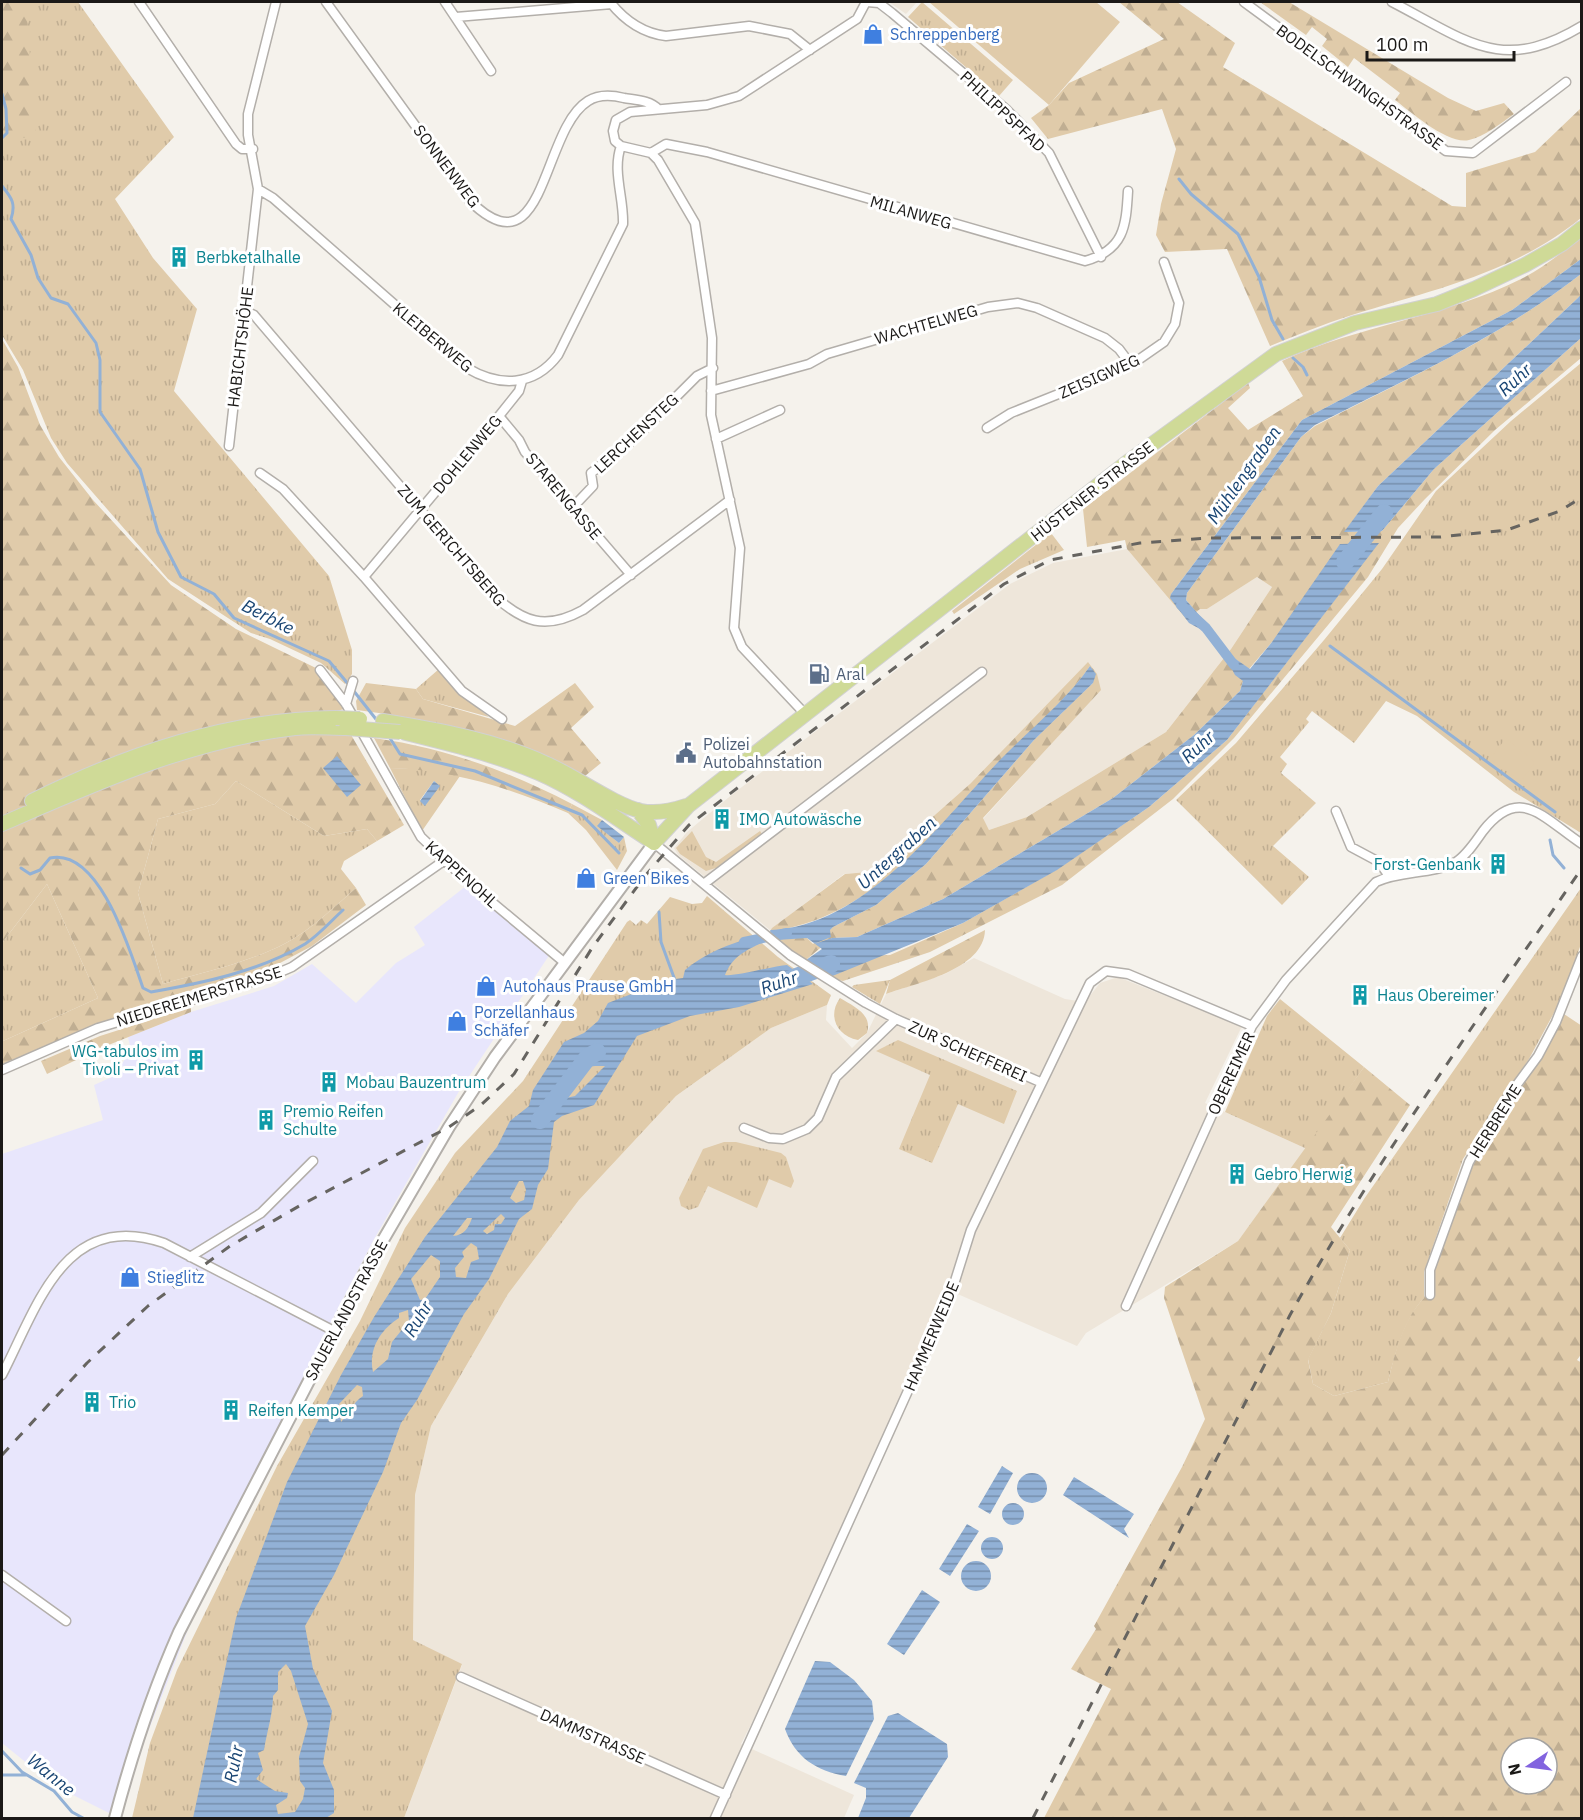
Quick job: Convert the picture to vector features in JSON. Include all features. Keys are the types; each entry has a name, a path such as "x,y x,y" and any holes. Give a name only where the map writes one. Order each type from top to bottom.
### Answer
{"main road":[{"name":"HÜSTENER STRASSE","path":"654,843 688,806 806,716 1125,464 1276,354 1356,323 1437,304 1474,289 1534,260 1562,244 1581,228"},
{"path":"2,819 94,770 192,738 294,718 400,732 449,743 541,774 596,804 654,843"},
{"path":"2,824 120,772 205,746 296,728 383,721 452,732 546,763 638,810 662,812 688,806"},
{"path":"638,810 649,825 654,843"}],"street":[{"path":"139,2 236,144 242,149 252,149"},
{"name":"HABICHTSHÖHE","path":"229,446 258,189 248,135 248,114 276,2"},
{"name":"SONNENWEG","path":"326,2 469,200 494,221 504,224 517,221 525,215 532,206 558,145 577,112 587,102 610,95 646,102 658,109"},
{"path":"445,2 491,71"},
{"path":"806,716 742,647 735,634 740,548 711,415 712,338 695,223 691,212 651,153 621,146 615,141 613,131 616,120 630,112 707,105 739,96 858,19 866,2"},
{"name":"PHILIPPSPFAD","path":"866,2 879,3 892,13 1007,110 1048,153 1101,257"},
{"name":"BODELSCHWINGHSTRASSE","path":"1244,2 1446,151 1473,153 1566,82"},
{"path":"1392,2 1482,47 1507,52 1539,48 1581,26"},
{"path":"456,17 611,3 640,31 652,34 666,36 749,26 790,34 810,50"},
{"name":"MILANWEG","path":"651,153 666,144 707,152 1085,261 1101,257"},
{"path":"522,381 546,368 558,355 623,224 624,206 617,164 621,146"},
{"name":"KLEIBERWEG","path":"258,189 273,198 467,368 492,380 522,381"},
{"path":"1101,257 1115,246 1126,223 1128,191"},
{"name":"ZEISIGWEG","path":"987,428 1011,413 1131,365 1164,342 1175,324 1179,303 1164,262"},
{"name":"WACHTELWEG","path":"711,392 809,364 827,354 981,309 1018,303 1037,308 1105,338 1131,365"},
{"name":"ZUM GERICHTSBERG","path":"245,311 254,315 493,595 514,614 529,620 549,621 574,616 730,500"},
{"name":"LERCHENSTEG","path":"573,507 593,486 591,473 633,440 697,376 713,368"},
{"name":"DOHLENWEG","path":"364,577 499,416 519,391 522,381"},
{"path":"716,439 780,410"},
{"name":"STARENGASSE","path":"499,416 631,575"},
{"path":"260,473 283,489 364,577 462,691 502,719"},
{"name":"KAPPENOHL","path":"320,670 346,704 421,837 565,963"},
{"path":"654,843 705,883 982,672"},
{"path":"346,704 353,681"},
{"name":"OBEREIMER","path":"1126,1306 1252,1026 1286,980 1376,882 1389,876 1457,861 1497,815 1511,807 1530,809 1581,844"},
{"path":"1336,811 1351,847 1378,862 1389,876"},
{"name":"SAUERLANDSTRASSE","path":"115,1818 138,1733 175,1641 372,1259 464,1101 654,843"},
{"name":"NIEDEREIMERSTRASSE","path":"2,1070 98,1028 272,976 292,967 445,860"},
{"name":"ZUR SCHEFFEREI","path":"705,883 790,955 866,1003 896,1019 1040,1082"},
{"name":"HERBREME","path":"1430,1294 1430,1270 1469,1162 1499,1109 1538,1056 1556,1023 1581,956"},
{"name":"HAMMERWEIDE","path":"715,1818 949,1299 971,1230 1040,1082 1090,983 1106,971 1128,974 1252,1026"},
{"name":"ZUR SCHEFFEREI","path":"744,1128 769,1138 783,1139 807,1129 818,1118 836,1077 896,1019"},
{"path":"190,1257 261,1213 313,1161"},
{"path":"2,1375 57,1271 69,1257 85,1245 117,1235 132,1235 164,1243 334,1331"},
{"path":"2,1575 66,1621"},
{"name":"DAMMSTRASSE","path":"461,1677 726,1795"}],"shaded area":[{"path":"889,2 917,2 906,14"},
{"path":"1127,549 1187,620 1200,609 1207,609 1257,577 1272,587 1231,649 1166,732 1027,817 989,830 983,819 1100,690 971,783 910,837 909,846 878,871 844,874 770,930 678,855 674,848 687,832 734,793 1010,584 1053,563"},
{"path":"466,886 550,954 458,1093 373,1241 328,1328 214,1563 115,1816 55,1786 2,1743 2,1154 103,1120 94,1085 114,1076 131,1050 128,1037 191,1012 274,986 312,964 356,1003 396,963 425,945 414,927"},
{"path":"974,958 1065,999 1085,1002 1100,983 1118,977 1242,1026 1205,1103 1307,1149 1238,1241 1086,1333 1077,1346 946,1289 803,1623 741,1744 854,1795 844,1818 404,1818 462,1665 413,1640 415,1495 431,1426 508,1294 579,1200 676,1096 771,1028 827,1005 826,1020 852,1048 867,1033 886,994 945,974"}],"green space":[{"path":"2,2 78,2 174,137 115,199 153,258 197,309 174,391 329,576 352,650 352,674 345,684 321,663 270,639 251,633 168,579 67,463 51,438 23,370 2,335"},
{"path":"2,2 26,2 36,138 2,137"},
{"path":"922,2 1013,80 999,96 908,17"},
{"path":"929,2 1096,2 1120,22 1049,105"},
{"path":"1119,2 1177,2 1235,43 1223,67 1452,206 1466,207 1466,173 1535,152 1581,108 1581,218 1528,253 1472,278 1342,318 1270,346 1227,249 1165,252 1156,235 1161,204 1176,149 1162,109 1048,139 1031,118 1049,105 1069,83 1164,39"},
{"path":"1260,2 1289,2 1448,98 1476,111 1504,103 1514,114 1481,136 1469,140 1451,138 1430,126 1395,100 1400,93 1354,58 1348,67 1322,46 1327,39 1312,27 1306,35"},
{"path":"1581,237 1581,259 1512,310 1302,420 1171,594 1196,612 1186,600 1187,593 1301,437 1315,426 1452,356 1518,318 1581,274 1581,295 1378,486 1345,532 1382,531 1434,469 1581,338 1581,358 1495,430 1398,528 1368,577 1234,738 1173,799 1062,885 930,952 843,981 829,978 777,940 770,931 772,928 845,874 878,871 909,846 910,837 971,783 1088,662 1097,674 1101,690 983,818 989,830 1027,817 1166,732 1231,649 1272,587 1257,577 1207,609 1200,609 1187,620 1127,549 1125,540 1087,547 1083,509 1248,383 1250,388 1228,408 1248,430 1303,396 1282,361 1341,338 1463,303 1492,292 1537,270","holes":["1378,543 1227,740 1149,807 1056,870 963,923 890,955 806,960 832,938 857,937 943,899 1113,798 1194,735 1240,691 1243,681 1228,654 1249,669 1272,642","1090,666 1093,683 1034,740 926,864 876,905 833,927 813,944 807,938 770,931 808,923 842,908 875,887 905,863 1063,699"]},
{"path":"2,339 18,367 40,425 59,457 93,500 171,585 236,629 320,670 344,709 337,711 404,825 377,841 367,829 324,836 236,781 215,804 158,819 138,893 163,984 241,962 286,943 314,924 356,888 366,905 312,946 265,971 166,997 2,1064 2,1039 3,1041 98,998 47,884 2,943"},
{"path":"1581,363 1581,833 1514,792 1417,716 1386,701 1354,743 1312,711 1306,719 1309,722 1280,757 1287,764 1281,773 1316,803 1273,846 1309,877 1282,905 1176,800 1236,743 1324,640 1382,569 1436,491 1511,421"},
{"path":"1051,533 1064,550 1020,569 954,614 952,611"},
{"path":"439,669 457,691 489,717 423,699 416,689"},
{"path":"366,683 416,689 423,699 515,726 575,683 594,707 571,728 601,763 585,776 530,751 474,732 417,719 357,710 356,701"},
{"path":"374,738 401,742 476,762 524,781 572,804 568,813 481,782 436,772 390,768"},
{"path":"1506,738 1535,762 1521,781 1490,759"},
{"path":"390,768 429,769 460,776 422,831","holes":["434,781 439,786 425,805 420,800"]},
{"path":"236,781 324,836 367,829 377,841 344,861 341,869 356,888 305,931 286,943 241,962 163,984 138,893 158,819 215,804"},
{"path":"572,804 602,820 598,826 619,843 624,837 627,851 617,870 586,830 568,813"},
{"path":"692,831 706,857 716,862 760,831 762,834 722,866 706,871 680,854 676,848"},
{"path":"47,884 98,998 3,1041 2,943"},
{"path":"1581,888 1581,944 1562,998 1529,1059 1463,1159 1424,1272 1424,1298 1406,1326 1388,1382 1334,1396 1313,1384 1308,1359 1331,1313 1350,1250 1340,1238 1364,1199"},
{"path":"707,896 778,957 831,995 827,1005 771,1028 676,1096 579,1200 508,1294 431,1426 415,1495 413,1640 462,1664 404,1818 132,1818 150,1743 177,1670 277,1466 360,1321 405,1228 455,1153 523,1081 627,922 630,920 636,925 641,920 647,924 670,897 692,904 702,903"},
{"path":"985,930 982,944 961,965 946,973 886,994 890,980"},
{"path":"890,980 880,1004 852,987 854,985"},
{"path":"840,998 865,1016 868,1026 867,1033 858,1040 844,1034 836,1024 834,1012"},
{"path":"1280,999 1364,1067 1307,1149 1225,1112 1267,1016"},
{"path":"191,1007 191,1012 101,1048 47,1074 41,1061 100,1036"},
{"path":"1564,1014 1582,1026 1582,1353 1577,1360 1582,1363 1581,1818 1044,1818 1111,1689 1071,1669 1096,1629 1094,1626 1182,1467 1205,1419 1164,1298 1165,1287 1238,1241 1364,1067 1410,1105 1331,1227 1350,1250 1331,1313 1308,1360 1313,1384 1334,1396 1388,1382 1405,1326 1424,1298 1459,1199 1481,1147 1545,1052"},
{"path":"898,1040 1017,1091 1004,1124 958,1104 932,1163 899,1149 930,1075 876,1051"},
{"path":"724,1142 736,1142 781,1153 786,1157 794,1181 791,1188 769,1179 757,1208 708,1186 698,1207 689,1210 681,1206 679,1198 703,1149"}],"water":[{"path":"1581,259 1581,274 1518,318 1418,374 1315,425 1301,437 1187,593 1186,600 1206,623 1200,629 1189,623 1170,598 1171,594 1302,420 1512,310"},
{"path":"1581,295 1581,338 1434,469 1382,531 1344,532 1378,486"},
{"path":"1379,543 1227,740 1149,807 1057,870 963,923 830,977 806,960 822,949 815,944 832,938 857,937 943,899 1113,798 1194,735 1240,691 1243,681 1235,675 1225,656 1227,653 1250,669 1272,642 1340,544"},
{"path":"1209,626 1225,647 1221,651 1203,631"},
{"path":"1090,666 1096,674 1093,683 1034,740 926,864 876,905 833,927 830,930 831,937 815,944 807,938 777,940 770,930 804,924 837,911 868,892 898,868 999,761 1059,703"},
{"path":"337,756 361,785 347,797 323,768"},
{"path":"434,781 440,786 425,806 420,801"},
{"path":"602,820 624,837 619,843 597,826"},
{"path":"754,937 761,943 735,959 725,975 787,965 813,984 739,1007 690,1016 637,1036 594,1105 562,1116 554,1122 548,1169 538,1185 532,1209 519,1219 489,1279 464,1314 417,1400 401,1423 383,1472 334,1575 305,1626 313,1669 332,1711 323,1763 334,1790 334,1813 326,1818 193,1818 236,1618 287,1482 341,1375 374,1317 425,1237 497,1147 510,1121 529,1106 533,1090 564,1042 584,1033 598,1021 608,1003 668,980 683,978 685,970 701,959","holes":["605,1066 575,1096 547,1102 564,1078 585,1067","519,1181 523,1181 526,1190 524,1200 516,1203 510,1198","501,1214 505,1218 501,1224 495,1224 494,1230 487,1234 483,1231","467,1218 472,1218 465,1231 453,1236","471,1243 477,1247 479,1259 471,1262 466,1278 456,1277 455,1268 464,1257 462,1252","431,1255 440,1261 440,1277 425,1299 420,1300 411,1279","408,1310 409,1321 392,1342 388,1359 373,1372 372,1356 377,1341 386,1328 399,1318 399,1313","357,1385 362,1387 363,1396 341,1422 339,1404","286,1664 291,1671 308,1724 299,1757 300,1781 305,1788 303,1799 295,1812 278,1814 276,1805 287,1798 288,1793 275,1791 256,1779 263,1770 258,1753 264,1750 273,1696 278,1690 278,1672"]},
{"path":"1002,1466 1013,1473 990,1514 978,1507"},
{"path":"1032,1473 1038,1474 1046,1482 1046,1494 1038,1502 1032,1503 1026,1502 1018,1494 1017,1488 1018,1482 1026,1474"},
{"path":"1074,1477 1134,1514 1124,1529 1129,1538 1063,1495"},
{"path":"1013,1503 1021,1506 1024,1514 1021,1522 1013,1525 1005,1522 1002,1514 1005,1506"},
{"path":"967,1524 979,1531 950,1576 939,1569"},
{"path":"992,1537 1000,1540 1003,1548 1000,1556 992,1559 984,1556 981,1548 984,1540"},
{"path":"976,1561 982,1562 990,1570 990,1582 982,1590 976,1591 970,1590 962,1582 961,1576 962,1570 970,1562"},
{"path":"922,1590 940,1602 904,1655 887,1644"},
{"path":"815,1661 830,1662 854,1680 872,1701 874,1719 846,1776 835,1774 808,1761 789,1739 785,1729"},
{"path":"898,1713 947,1744 948,1757 909,1818 858,1818 866,1798 866,1788 854,1783 888,1716"}],"waterway":[{"name":"Berbke","path":"2,94 6,109 7,133 2,138"},
{"path":"1179,179 1191,194 1238,234 1259,277 1272,320 1283,339"},
{"name":"Berbke","path":"2,186 12,201 11,219 31,255 38,278 51,298 68,304 96,343 100,360 100,412 140,469 158,532 181,577 214,594 234,618 329,661 349,685"},
{"path":"1293,358 1303,367 1307,375"},
{"name":"Ruhr","path":"1345,562 1384,513"},
{"name":"Mühlengraben","path":"1181,605 1206,628 1234,665"},
{"path":"1330,646 1555,812"},
{"name":"Berbke","path":"353,690 379,723"},
{"name":"Berbke","path":"388,735 400,754 475,771 582,815 619,853"},
{"path":"1550,840 1553,855 1564,868"},
{"path":"21,868 30,874 40,870 50,858 68,859 84,869 98,885 111,906 143,988 151,992 231,975 269,962 305,944 343,910"},
{"name":"Berbke","path":"659,912 661,942 676,983"},
{"name":"Untergraben","path":"744,942 787,933"},
{"name":"Ruhr","path":"778,984 831,964"},
{"name":"Ruhr","path":"540,1120 588,1057 597,1052"},
{"name":"Wanne","path":"2,1751 22,1772 54,1791 72,1812 83,1818"},
{"path":"2,1775 26,1775"}],"railway":[{"path":"2,1455 87,1363 148,1306 230,1246 301,1205 449,1127 481,1105 514,1074 592,948 645,876 689,825 1004,584 1050,560 1140,543 1208,538 1440,537 1507,530 1560,511 1582,497"},
{"path":"1033,1818 1290,1315 1323,1257 1431,1088 1582,868"}],"place":[{"name":"Schreppenberg","path":"873,34"},
{"name":"Berbketalhalle","path":"179,257"},
{"name":"Aral","path":"819,674"},
{"name":"Polizei Autobahnstation","path":"686,753"},
{"name":"IMO Autowäsche","path":"722,819"},
{"name":"Forst-Genbank","path":"1498,864"},
{"name":"Green Bikes","path":"586,878"},
{"name":"Autohaus Prause GmbH","path":"486,986"},
{"name":"Haus Obereimer","path":"1360,995"},
{"name":"Porzellanhaus Schäfer","path":"457,1021"},
{"name":"WG-tabulos im Tivoli – Privat","path":"196,1060"},
{"name":"Mobau Bauzentrum","path":"329,1082"},
{"name":"Premio Reifen Schulte","path":"266,1120"},
{"name":"Gebro Herwig","path":"1237,1174"},
{"name":"Stieglitz","path":"130,1277"},
{"name":"Trio","path":"92,1402"},
{"name":"Reifen Kemper","path":"231,1410"}]}
